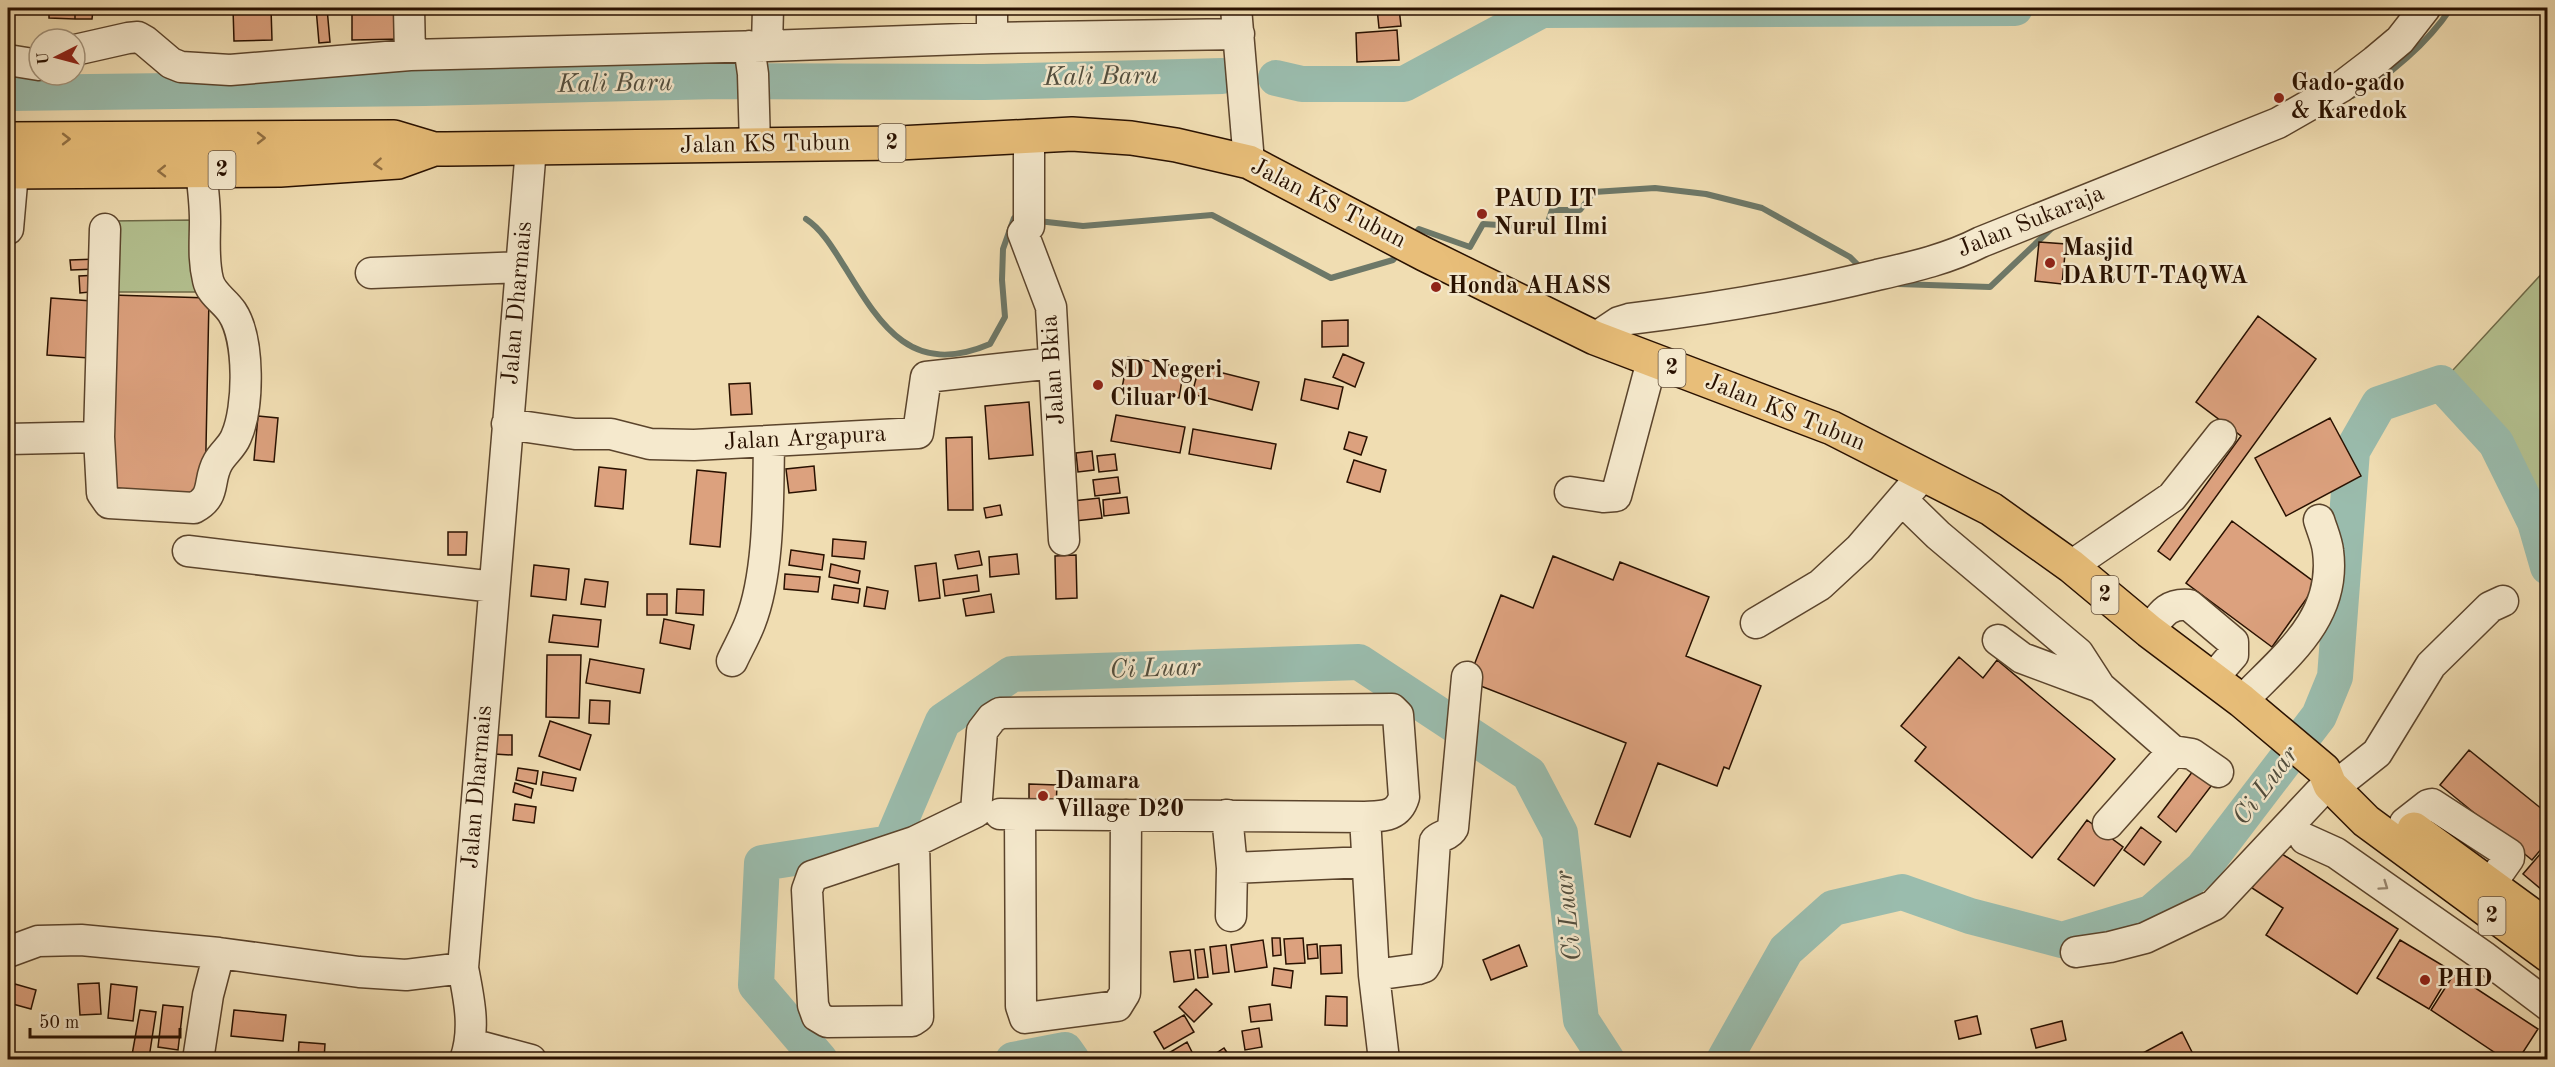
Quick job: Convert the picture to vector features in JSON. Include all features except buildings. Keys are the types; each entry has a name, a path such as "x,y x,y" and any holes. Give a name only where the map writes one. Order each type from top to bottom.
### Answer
{"highway":[{"name":"Jalan KS Tubun","path":"434,149 531,148 754,135 899,143 1072,134 1131,138 1176,145 1249,162 1424,254 1595,338 1832,428 1924,473"},
{"name":"2","path":"10,139 394,137 434,149"},
{"name":"2","path":"10,172 280,170 398,162 434,149"},
{"name":"2","path":"1924,473 1991,508 2071,566 2149,631 2213,678 2330,774 2405,822 2484,895 2510,929 2547,955"},
{"name":"2","path":"2330,774 2366,821 2484,895 2547,927"}],"street":[{"path":"410,8 410,55"},
{"path":"754,135 756,55 768,8"},
{"path":"992,8 992,38"},
{"name":"Jalan Sukaraja","path":"1595,338 1619,322 1629,319 1744,303 1849,282 1959,253 1981,242 2278,123 2341,87 2375,61 2400,40 2425,8"},
{"path":"87,47 138,38 146,41 171,63 181,67 230,70 410,55 756,55 992,38 1239,34 1249,162"},
{"path":"8,60 27,63"},
{"name":"Jalan Bkia","path":"1029,135 1027,175 1029,226 1023,233 1051,307 1064,540"},
{"path":"8,229 10,139"},
{"name":"Jalan Dharmais","path":"468,1052 471,1006 463,968 531,148"},
{"path":"105,229 99,437 102,493 109,502 194,508 205,502 210,492 216,466 237,436 244,397 245,364 240,333 232,312 219,300 209,283 204,262 206,218 201,171"},
{"path":"371,273 521,267"},
{"path":"1570,492 1603,497 1616,496 1652,361"},
{"name":"Jalan Argapura","path":"507,424 574,434 611,434 650,444 694,445 918,433 926,377 1054,363"},
{"path":"2071,566 2172,496 2221,435"},
{"path":"8,439 99,437"},
{"path":"732,661 750,622 759,584 768,503 768,441"},
{"path":"1756,623 1820,585 1860,548 1924,473"},
{"path":"1902,500 1938,535 2078,653 2100,687 2173,751 2192,754 2218,772"},
{"path":"2242,701 2297,645 2316,620 2329,579 2328,550 2319,520"},
{"path":"188,551 494,587"},
{"path":"2076,952 2110,947 2145,938 2214,905 2319,793 2330,774 2377,753 2431,665 2490,607 2503,601"},
{"path":"2149,631 2164,609 2173,605 2189,605 2233,642 2233,655 2213,678"},
{"path":"1998,640 2022,658 2100,687"},
{"path":"1374,975 1418,969 1424,967 1427,962 1435,841 1453,828 1467,677"},
{"path":"914,842 918,1017 912,1021 827,1022 817,1016 813,1005 807,890 812,876 914,842 976,812 1020,815 1227,814 1365,817 1390,815 1401,806 1404,797 1398,715 1392,709 1000,712 982,731 976,812"},
{"path":"2108,824 2173,751"},
{"path":"1227,814 1232,868 1231,916"},
{"path":"1020,815 1021,1006 1025,1018 1117,1006 1121,1003 1125,993 1126,815"},
{"path":"1365,817 1374,975 1384,1059"},
{"path":"2336,853 2366,821"},
{"path":"2305,839 2336,853 2483,956 2547,1005"},
{"path":"1232,868 1366,862"},
{"path":"2455,936 2484,895"},
{"path":"2483,956 2510,929"},
{"path":"8,952 38,941 81,940 219,953 359,972 406,975 463,968"},
{"path":"198,1059 208,995 219,953"},
{"path":"468,1052 531,1059"}],"green space":[{"path":"194,220 195,292 111,292 111,221"},
{"path":"2547,268 2547,562 2441,383"}],"waterway":[{"name":"Kali Baru","path":"1276,78 1302,84 1404,84 1542,10 2015,8"},
{"path":"2352,96 2380,79 2407,58 2420,46 2451,8"},
{"name":"Kali Baru","path":"8,93 425,88 719,81 984,82 1222,76"},
{"path":"1413,236 1419,229 1470,247 1483,224 1546,228 1552,210 1580,210 1594,192 1655,188 1706,194 1762,208 1850,257 1861,268"},
{"path":"1038,221 1083,226 1212,215 1331,278 1393,260 1399,253"},
{"path":"806,219 829,242 859,291 887,327 903,341 920,350 940,354 963,353 990,344 1005,317 1002,280 1003,249 1014,218 1019,218"},
{"path":"1898,284 1990,287 2053,227"},
{"name":"Ci Luar","path":"1724,1060 1786,950 1833,908 1902,892 1970,916 2062,940 2151,913 2203,868 2319,716 2335,677 2352,451 2379,404 2441,383 2496,443 2535,522 2548,567"},
{"name":"Ci Luar","path":"820,1060 756,985 762,863 891,843 943,721 1012,674 1359,662 1529,774 1560,833 1581,1020 1607,1060"},
{"name":"Ci Luar","path":"1013,1060 1065,1050 1072,1060"}],"place":[{"name":"Gado-gado & Karedok","path":"2279,98"},
{"name":"PAUD IT Nurul Ilmi","path":"1482,214"},
{"name":"Masjid DARUT-TAQWA","path":"2050,263"},
{"name":"Honda AHASS","path":"1436,287"},
{"name":"SD Negeri Ciluar 01","path":"1098,385"},
{"name":"Damara Village D20","path":"1043,796"},
{"name":"PHD","path":"2425,980"}]}
